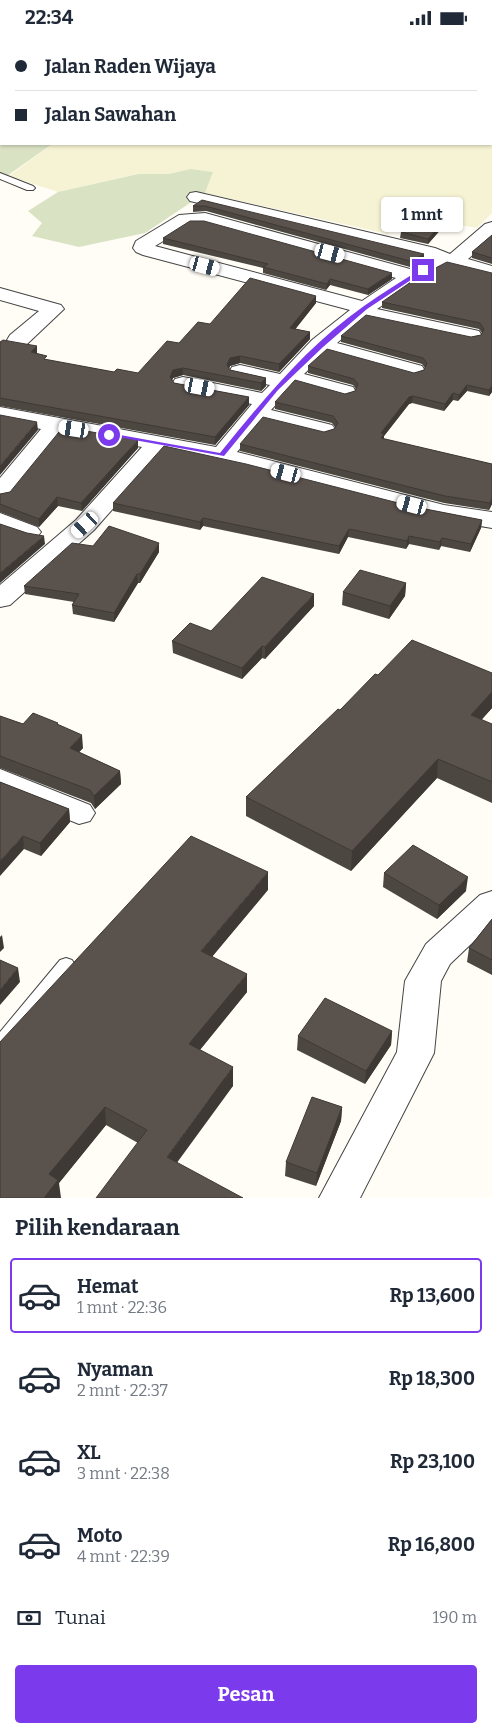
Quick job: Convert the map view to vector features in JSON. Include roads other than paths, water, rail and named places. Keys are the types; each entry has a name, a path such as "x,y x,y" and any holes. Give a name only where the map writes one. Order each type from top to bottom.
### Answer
{"street":[{"path":"196,197 435,255 492,272"},
{"path":"413,276 205,219 186,219 143,245 143,248 150,251 362,310 471,336"},
{"path":"222,455 261,407 320,345 362,310 413,276 449,260 492,228"},
{"path":"0,294 54,309 18,340"},
{"path":"320,345 414,371"},
{"path":"240,372 286,379 345,392"},
{"path":"183,384 261,407 324,430"},
{"path":"0,414 56,426 222,455 319,482 444,513 492,521"},
{"path":"0,494 56,426"},
{"path":"0,599 85,525 158,444"},
{"path":"0,521 28,532"},
{"path":"0,780 79,813"},
{"path":"339,1198 415,1053 423,981 438,954 492,904"}],"lane":[{"path":"0,176 30,188"},
{"path":"0,1045 66,965"}]}
